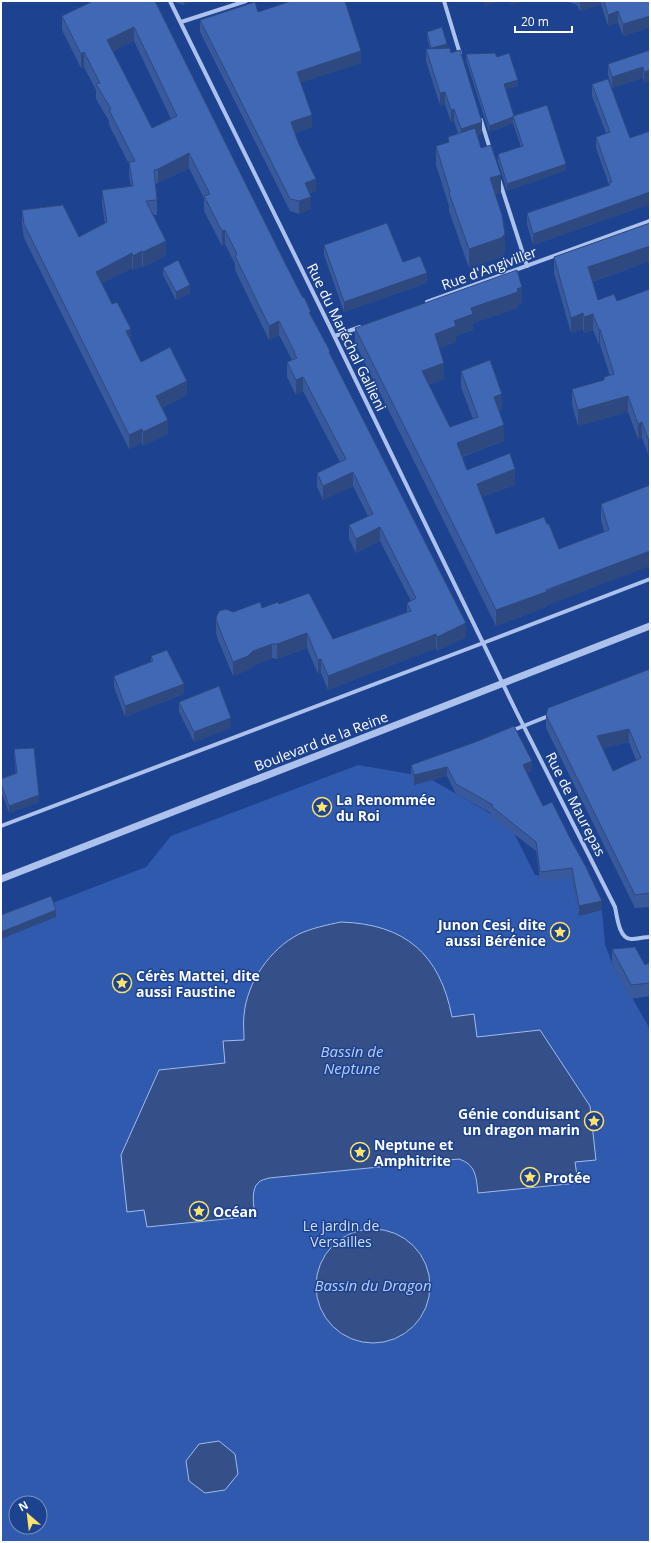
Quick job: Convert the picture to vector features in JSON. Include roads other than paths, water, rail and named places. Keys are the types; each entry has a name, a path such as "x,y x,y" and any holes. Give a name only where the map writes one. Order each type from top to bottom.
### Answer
{"street":[{"name":"Rue du Maréchal Gallieni","path":"170,1 335,336 503,684"},
{"path":"181,22 246,1"},
{"path":"444,1 463,62"},
{"path":"480,115 492,154"},
{"path":"499,176 526,266"},
{"name":"Rue d'Angiviller","path":"424,304 650,221"},
{"path":"335,336 366,325"},
{"path":"1,826 483,644 650,579"},
{"name":"Boulevard de la Reine","path":"1,879 650,626"},
{"name":"Rue de Maurepas","path":"503,684 615,907 619,925 624,936 629,939 650,937"},
{"path":"505,733 558,713"}],"water":[{"name":"Bassin de Neptune","path":"341,922 364,924 384,929 401,936 416,947 428,960 439,976 452,1017 474,1014 477,1037 540,1030 590,1106 596,1160 575,1162 578,1183 478,1193 476,1176 472,1168 465,1161 459,1159 269,1178 260,1181 254,1189 253,1198 255,1216 147,1227 144,1210 127,1212 121,1155 159,1070 225,1063 223,1041 244,1040 244,1015 246,1003 255,979 270,958 288,940 299,934 314,928"},
{"name":"Bassin du Dragon","path":"373,1229 395,1233 413,1246 426,1264 430,1286 426,1308 413,1326 395,1339 373,1343 351,1339 333,1326 320,1308 316,1286 320,1264 333,1246 351,1233"},
{"path":"219,1441 235,1454 238,1474 225,1490 205,1493 189,1481 186,1461 199,1444"}],"place":[{"name":"La Renommée du Roi","path":"322,807"},
{"name":"Junon Cesi, dite aussi Bérénice","path":"560,932"},
{"name":"Cérès Mattei, dite aussi Faustine","path":"122,983"},
{"name":"Génie conduisant un dragon marin","path":"594,1121"},
{"name":"Neptune et Amphitrite","path":"360,1152"},
{"name":"Protée","path":"530,1177"},
{"name":"Océan","path":"199,1211"}],"park label":[{"name":"Le jardin de Versailles","path":"341,1234"}]}
